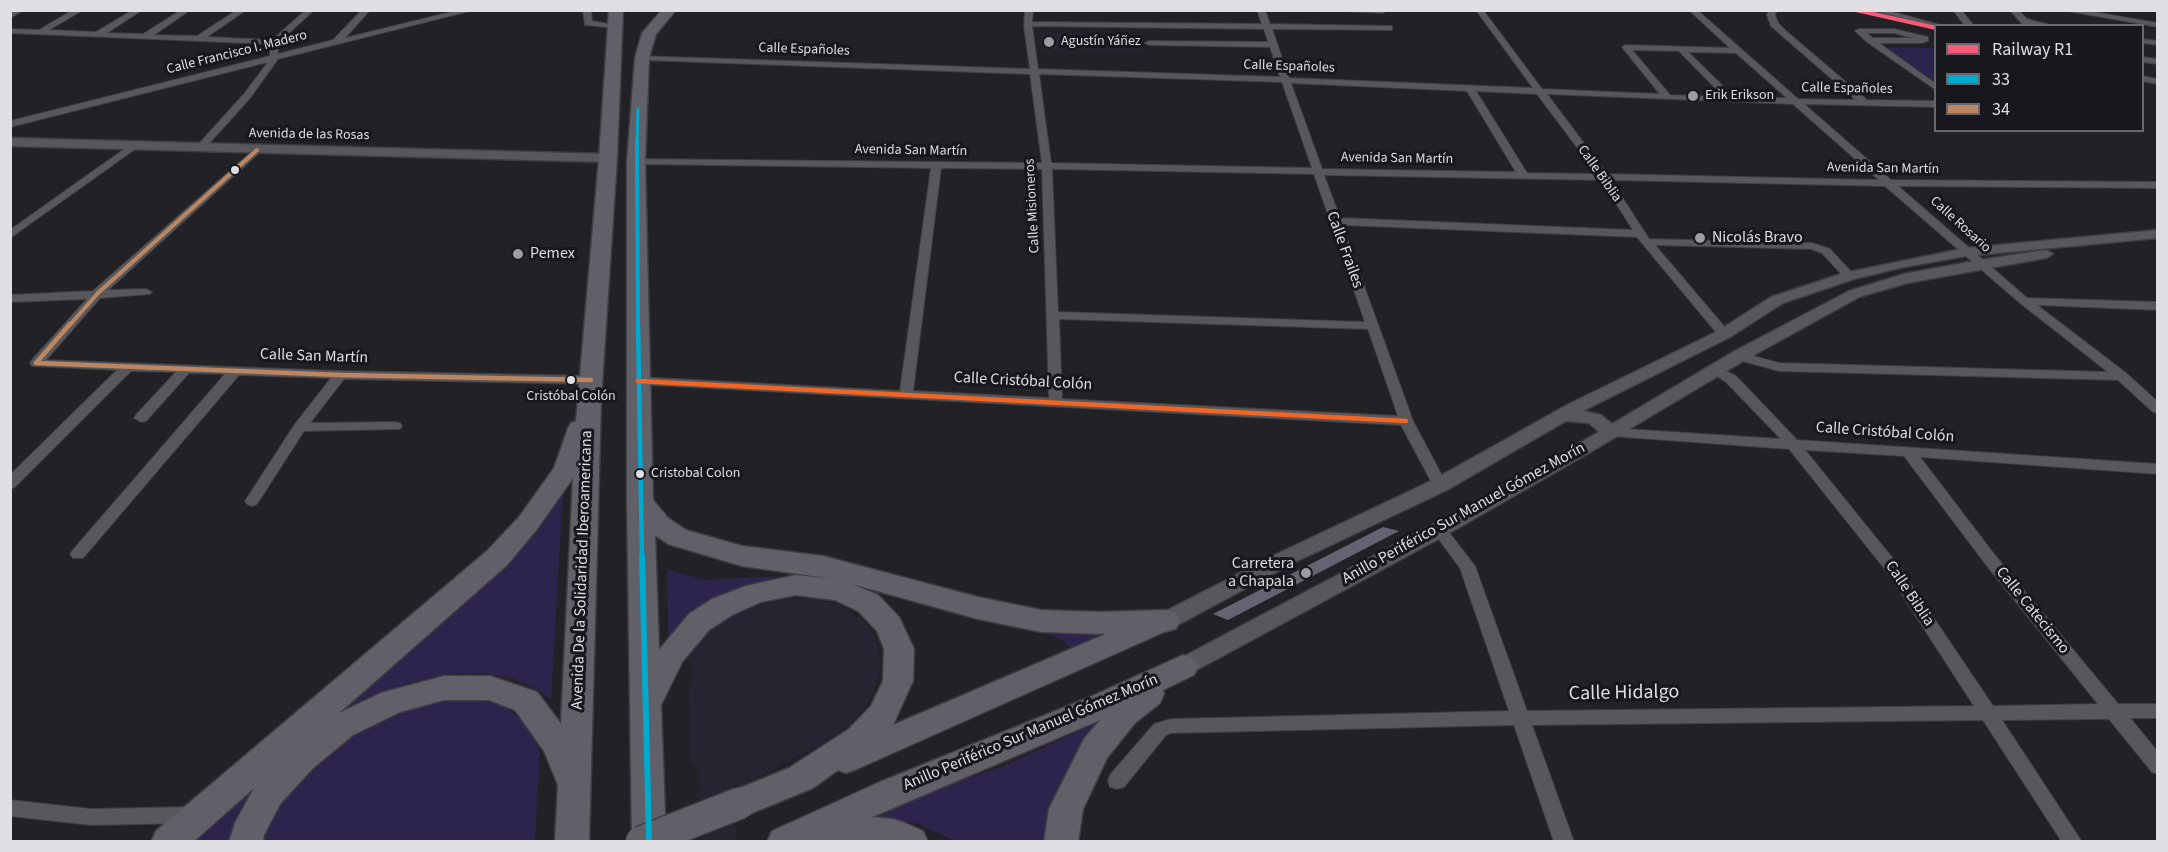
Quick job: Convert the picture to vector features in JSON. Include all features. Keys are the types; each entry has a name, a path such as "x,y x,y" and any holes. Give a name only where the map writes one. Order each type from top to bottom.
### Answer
{"highway":[{"path":"649,842 640,501 636,161 642,58 649,33 670,10"},
{"name":"Avenida De la Solidaridad Iberoamericana","path":"572,842 590,390 616,18"},
{"path":"168,842 497,558 528,523 566,470 590,390"},
{"path":"640,501 658,525 677,537 742,556 823,566 978,608 1041,621 1100,623 1166,621"},
{"path":"645,706 671,654 699,622 722,607 756,593 796,585 839,590 868,603 889,625 899,649 898,681 887,704 860,738 801,778"},
{"path":"641,842 801,778 1166,621"},
{"path":"1061,842 1066,809 1095,749 1124,714 1183,667"},
{"name":"Anillo Periférico Sur Manuel Gómez Morín","path":"786,842 892,792 1101,706 1183,667"},
{"path":"246,842 247,834 268,794 302,758 342,726 392,702 444,688 490,688 526,701 558,745 575,789"},
{"path":"786,842 846,831 893,834 911,842"}],"street":[{"path":"10,16 21,10"},
{"path":"40,32 80,10"},
{"path":"99,34 139,10"},
{"path":"146,36 187,10"},
{"path":"200,38 243,10"},
{"path":"10,30 274,42 311,10"},
{"path":"296,42 332,43 367,10"},
{"path":"403,26 418,10"},
{"name":"Calle Francisco I. Madero","path":"10,124 471,10"},
{"path":"587,10 588,23 616,18"},
{"name":"Calle Misioneros","path":"1029,10 1028,24 1047,166 1056,402"},
{"name":"Calle Frailes","path":"1261,10 1406,421 1440,485"},
{"path":"1331,10 1382,11"},
{"name":"Calle Biblia","path":"1479,10 1603,176 1643,238 1724,334"},
{"name":"Calle Rosario","path":"1692,10 1966,252 2024,301 2121,376 2157,409"},
{"path":"1773,10 1771,15 1779,28 1864,102"},
{"path":"1875,10 1934,24"},
{"path":"1902,10 1909,18"},
{"path":"1956,10 1968,24"},
{"path":"2013,10 2026,23"},
{"path":"2065,10 2157,25"},
{"path":"1028,24 1389,28"},
{"path":"1859,31 1893,31 1926,40 1923,41 1870,40 1859,31"},
{"name":"Calle Españoles","path":"1870,40 1934,87"},
{"path":"200,148 247,96 274,59 274,42"},
{"path":"1149,43 1273,45"},
{"path":"1667,97 1626,47 1741,51"},
{"path":"1681,49 1732,100"},
{"name":"Calle Españoles","path":"642,58 1285,80 1732,100 1934,104"},
{"path":"1470,88 1523,175"},
{"name":"Avenida de las Rosas","path":"10,142 608,158"},
{"path":"10,235 133,147"},
{"path":"98,293 257,150"},
{"name":"Avenida San Martín","path":"636,161 1047,166 1890,183 2157,185"},
{"path":"906,394 936,165"},
{"path":"1334,221 1812,246 1826,251 1849,276"},
{"path":"1166,621 1286,558 1440,485 1563,415 1724,334 1777,300 1849,276 1904,262 1966,252 2157,234"},
{"name":"Anillo Periférico Sur Manuel Gómez Morín","path":"1183,667 1439,530 1739,356 1854,294 1904,279 1980,264 2051,254 2157,245"},
{"path":"10,299 146,292"},
{"name":"Calle San Martín","path":"98,293 36,363 340,375 590,390"},
{"path":"2024,301 2157,306"},
{"path":"1053,315 1371,326"},
{"path":"1739,356 1779,367 2121,376"},
{"path":"10,484 127,367"},
{"path":"141,418 187,368"},
{"name":"Calle Biblia","path":"1716,370 1731,379 1792,443 1893,569 2073,842"},
{"path":"78,554 235,371"},
{"path":"252,501 300,427 340,375"},
{"name":"Calle Cristóbal Colón","path":"638,381 1406,421"},
{"path":"1563,415 1578,415 1595,419 1610,432"},
{"path":"300,427 395,426"},
{"name":"Calle Cristóbal Colón","path":"1610,432 2157,470"},
{"name":"Calle Catecismo","path":"1909,453 1989,558 2157,766"},
{"path":"1439,530 1467,566 1564,842"},
{"name":"Calle Hidalgo","path":"1117,781 1160,729 1171,726 1520,718 2157,711"},
{"path":"10,808 91,817 199,815"}],"shaded area":[{"path":"1039,33 1141,35 1143,53 1041,51"},
{"path":"1887,48 1934,48 1934,84"},
{"path":"563,493 551,700 535,688 514,679 483,673 445,674 408,683 365,699 324,721 512,557"},
{"path":"667,569 702,580 780,576 747,586 668,644"},
{"path":"781,598 812,598 840,605 863,620 877,642 881,668 873,695 853,722 823,743 732,792 737,841 702,841 698,770 690,763 689,691 692,669 687,651 695,640 720,620 749,605"},
{"path":"1034,629 1116,630 1071,649 1065,641"},
{"path":"439,698 476,698 507,708 529,726 540,752 535,841 263,842 263,835 281,796 311,760 395,709"},
{"path":"1103,720 1061,781 1052,804 1045,841 955,841 919,824 878,817 938,788 1002,767"},
{"path":"293,748 234,841 185,842"}],"building":[{"name":"Carretera a Chapala","path":"1383,527 1399,531 1228,620 1213,614"}],"rail line":[{"name":"R1","path":"1856,10 1934,28"}],"transit line":[{"name":"33","path":"638,109 636,161 639,445 649,842"},
{"name":"34","path":"257,150 98,293 36,363 340,375 591,380"},
{"path":"638,381 1406,421"}],"place":[{"name":"Agustín Yáñez","path":"1049,42"},
{"name":"Erik Erikson","path":"1693,96"},
{"name":"Nicolás Bravo","path":"1700,238"},
{"name":"Pemex","path":"518,254"},
{"name":"Cristóbal Colón","path":"571,380"},
{"name":"Cristobal Colon","path":"640,474"},
{"name":"Carretera a Chapala","path":"1306,573"}]}
